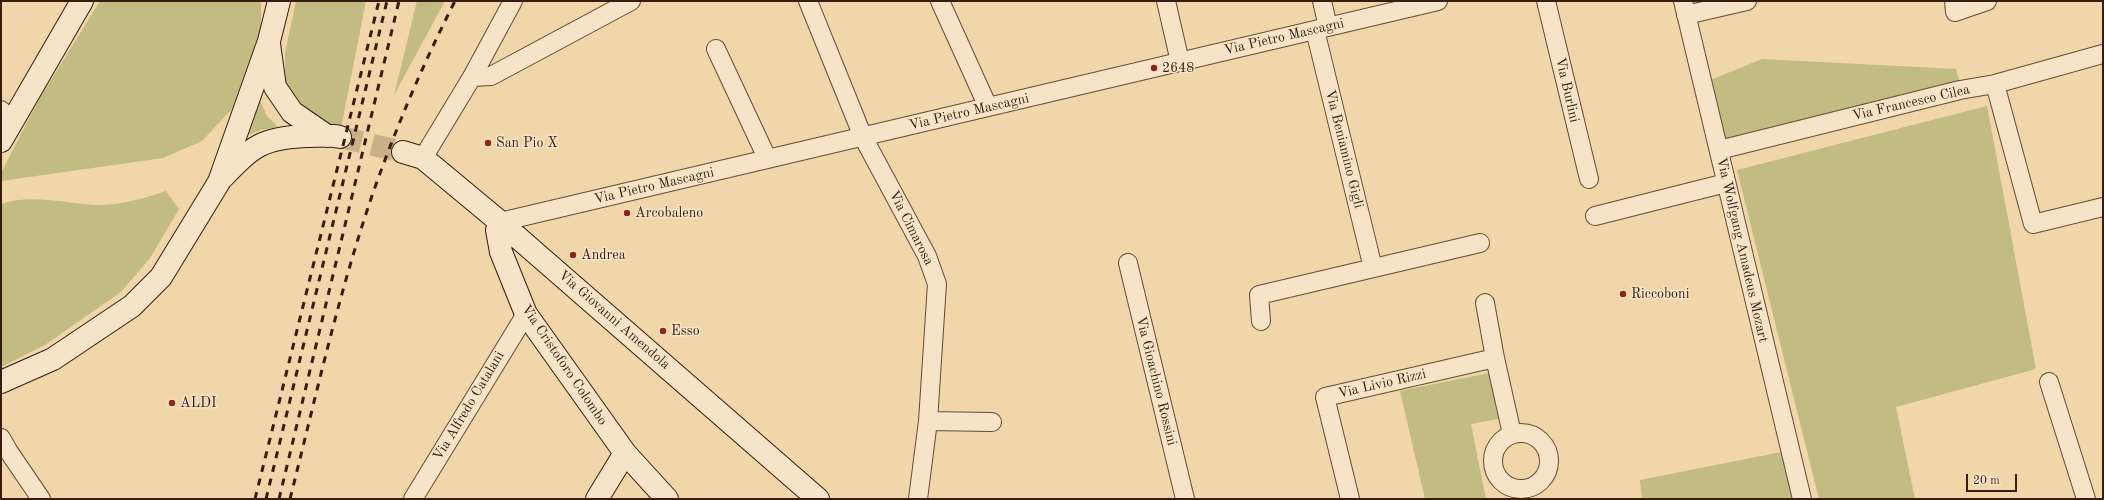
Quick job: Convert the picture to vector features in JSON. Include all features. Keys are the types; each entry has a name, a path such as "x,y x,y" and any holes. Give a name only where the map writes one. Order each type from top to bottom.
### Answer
{"main road":[{"path":"4,130 82,1"},
{"path":"219,182 269,41 280,1"},
{"path":"2,383 53,359 132,306 160,277 219,182 245,155 266,142 280,138 333,136 292,112 275,87 269,41"},
{"name":"Via Giovanni Amendola","path":"413,155 500,222 818,499"},
{"name":"Via Cristoforo Colombo","path":"500,222 497,230 501,252 526,314 625,454 667,499"},
{"path":"597,499 625,454"}],"street":[{"path":"413,155 472,76 513,1"},
{"path":"472,76 491,76 631,1"},
{"name":"Via Cimarosa","path":"808,1 863,137 927,256 937,284 928,421 918,499"},
{"path":"940,1 988,107"},
{"path":"1166,1 1180,62"},
{"name":"Via Beniamino Gigli","path":"1322,1 1322,29 1373,268"},
{"name":"Via Pietro Mascagni","path":"500,222 1438,1"},
{"name":"Via Burlini","path":"1546,1 1589,179"},
{"path":"1685,8 1747,1"},
{"path":"1954,1 1955,12 1987,2"},
{"name":"Via Wolfgang Amadeus Mozart","path":"1685,8 1802,499"},
{"path":"716,50 767,158"},
{"name":"Via Francesco Cilea","path":"1719,150 1960,90 1995,84 2103,54"},
{"path":"1995,84 2033,224 2103,207"},
{"path":"1595,216 1726,183"},
{"path":"1261,321 1259,295 1480,243"},
{"name":"Via Gioachino Rossini","path":"1128,264 1185,499"},
{"path":"1485,304 1494,358 1512,434"},
{"name":"Via Alfredo Catalani","path":"413,499 526,314"},
{"name":"Via Livio Rizzi","path":"1350,499 1325,397 1494,358"},
{"path":"2050,382 2086,499"},
{"path":"928,421 992,422"},
{"path":"1521,432 1535,436 1546,446 1550,455 1550,465 1542,482 1525,494 1506,486 1500,480 1493,463 1497,445 1512,434 1521,432"},
{"path":"1,438 8,452 41,499"}],"shaded area":[{"path":"100,1 261,1 261,28 232,109 202,141 163,158 1,181 1,173 38,101"},
{"path":"296,1 366,1 341,128 320,122 288,93 285,73 285,53"},
{"path":"417,1 445,1 394,95"},
{"path":"1762,59 1956,69 1960,82 1723,142 1708,81"},
{"path":"259,98 267,116 278,127 261,130 244,137"},
{"path":"1987,106 2036,369 1896,407 1915,499 1819,499 1737,170"},
{"path":"166,191 179,209 150,258 121,292 45,345 1,367 1,204 13,201 36,199 102,205 121,203"},
{"path":"1489,373 1498,419 1471,424 1486,499 1425,499 1400,391"},
{"path":"1781,452 1793,499 1642,499 1640,480"}],"tunnel":[{"path":"340,137 403,152"}],"railway":[{"path":"255,499 379,1"},
{"path":"266,499 387,1"},
{"path":"279,499 399,1"},
{"path":"290,499 339,305 361,228 392,142 432,47 455,1"}],"place":[{"name":"2648","path":"1154,68"},
{"name":"San Pio X","path":"488,143"},
{"name":"Arcobaleno","path":"627,213"},
{"name":"Andrea","path":"573,255"},
{"name":"Riccoboni","path":"1623,294"},
{"name":"Esso","path":"663,331"},
{"name":"ALDI","path":"172,403"}]}
